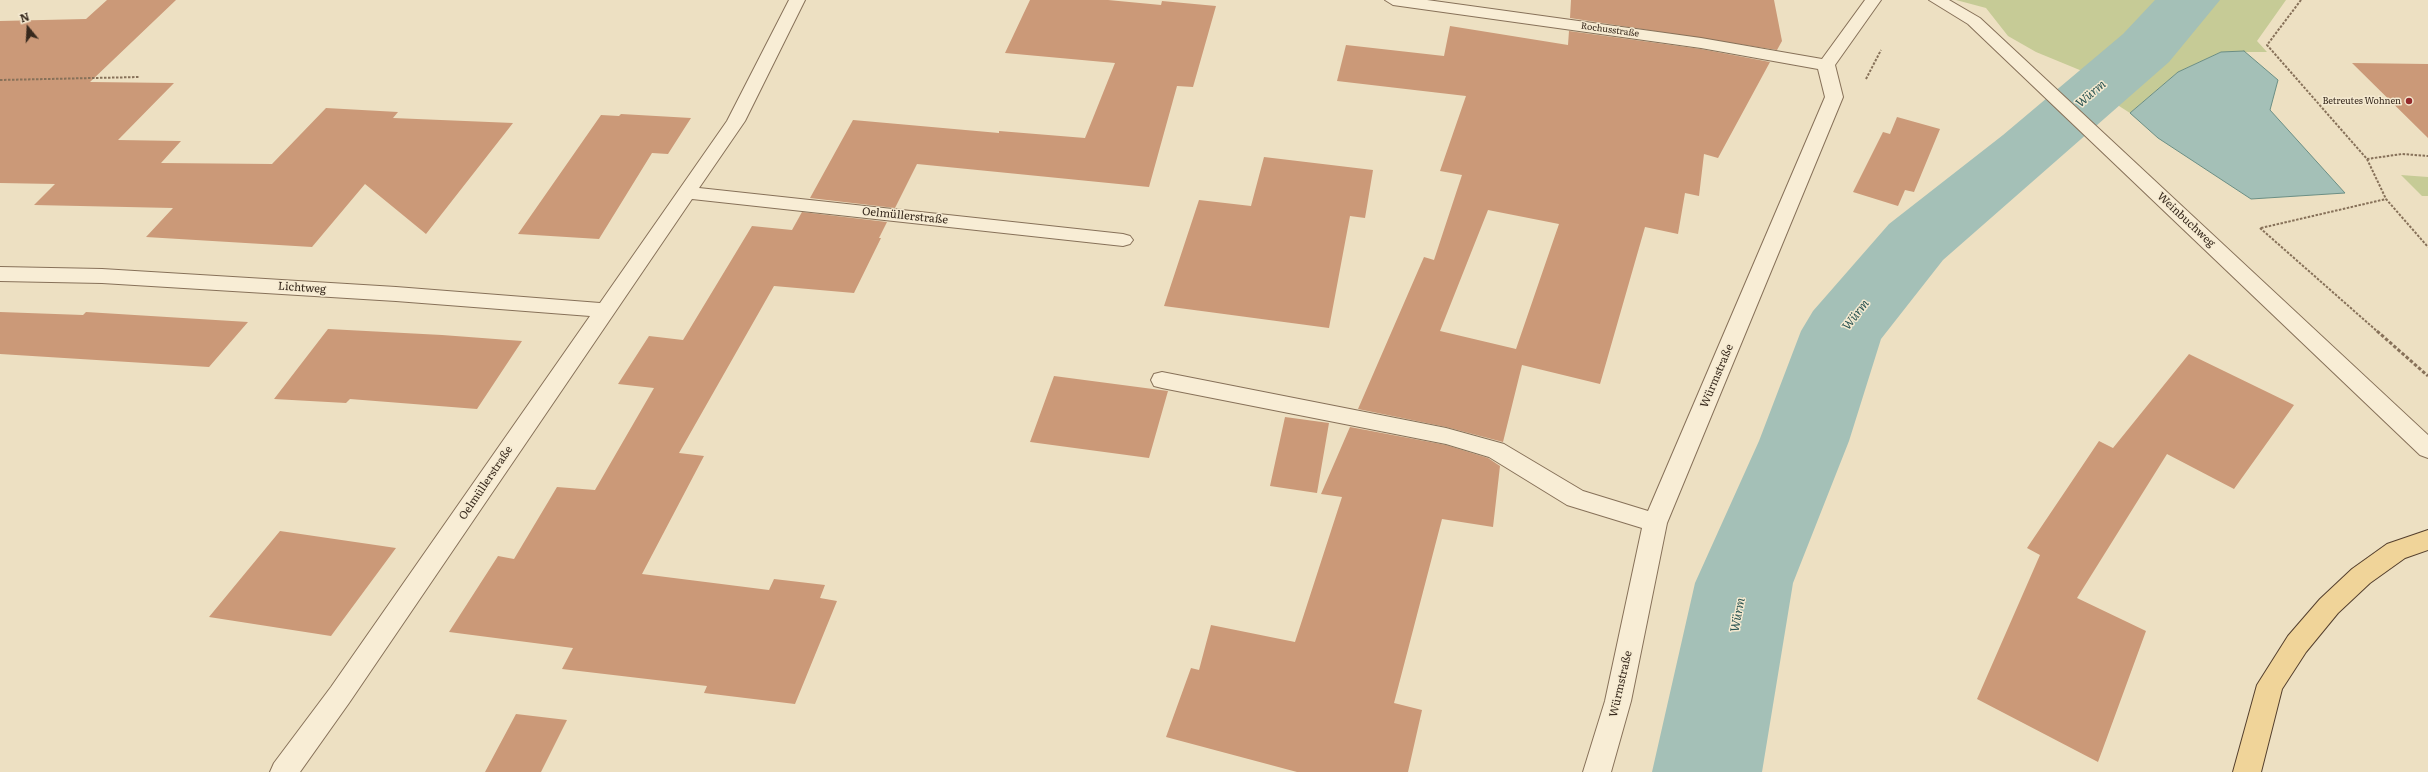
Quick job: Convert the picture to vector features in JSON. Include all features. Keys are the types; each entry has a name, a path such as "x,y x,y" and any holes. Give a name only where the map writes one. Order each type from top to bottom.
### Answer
{"main road":[{"path":"2247,772 2270,685 2297,644 2329,606 2361,576 2396,551 2428,540"}],"street":[{"name":"Oelmüllerstraße","path":"284,772 345,688 736,120 797,0"},
{"name":"Rochusstraße","path":"1393,0 1701,43 1826,66"},
{"path":"1826,66 1873,0"},
{"name":"Weinbuchweg","path":"1937,0 1974,21 2102,140 2428,449"},
{"name":"Würmstraße","path":"1597,772 1618,700 1656,523 1834,97 1826,66"},
{"name":"Oelmüllerstraße","path":"687,193 1123,240"},
{"name":"Lichtweg","path":"0,274 134,278 396,294 604,310"},
{"path":"1162,380 1446,436 1496,450 1575,498 1656,523"}],"path":[{"path":"2301,0 2267,45 2367,159 2386,198 2428,247"},
{"path":"0,80 140,78"},
{"path":"2367,159 2402,154 2428,156"},
{"path":"2386,198 2305,216 2260,228 2428,376"}],"green space":[{"path":"1956,0 2171,1 2134,48 2107,73 2087,73 2036,52 2008,36 1986,8"},
{"path":"2198,0 2286,0 2257,41 2267,52 2221,52 2178,72 2130,113 2105,97 2172,31"},
{"path":"2401,175 2428,177 2428,196 2422,196"}],"water":[{"path":"2244,51 2278,80 2270,110 2345,193 2251,199 2158,138 2130,113 2178,72 2221,52"}],"building":[{"path":"107,0 176,0 90,82 174,83 118,140 181,141 161,163 272,164 326,108 398,112 393,118 513,123 426,234 365,184 312,247 146,237 173,208 34,205 55,184 0,183 0,21 86,19"},
{"path":"1030,0 1108,0 1161,5 1162,1 1216,6 1193,87 1177,86 1149,187 917,164 895,208 810,198 853,120 999,133 999,131 1085,138 1115,63 1005,53"},
{"path":"1571,0 1774,0 1782,41 1777,50 1570,18"},
{"path":"1450,26 1568,45 1569,31 1701,49 1770,62 1718,158 1704,154 1699,196 1685,193 1678,234 1645,227 1600,384 1522,365 1503,442 1446,427 1358,409 1424,257 1434,260 1462,175 1440,171 1466,96 1337,81 1346,45 1444,56","holes":["1488,210 1559,224 1516,349 1440,331"]},
{"name":"Betreutes Wohnen","path":"2352,63 2428,64 2428,138"},
{"path":"621,114 691,118 668,154 652,153 599,239 518,234 601,115 619,116"},
{"path":"1897,117 1940,129 1914,192 1905,190 1898,206 1853,192 1883,132 1890,134"},
{"path":"1264,157 1373,170 1365,218 1350,216 1329,328 1164,306 1199,200 1251,206"},
{"path":"802,212 887,222 879,238 881,238 854,293 774,286 679,453 704,456 642,574 769,590 774,579 825,585 820,598 837,601 795,704 704,693 707,686 562,669 573,648 449,632 498,556 514,559 557,487 595,490 654,388 618,384 649,336 683,340 752,226 792,230"},
{"path":"0,312 83,315 86,312 248,322 209,367 0,354"},
{"path":"328,329 522,341 477,409 350,399 346,403 274,399"},
{"path":"2189,354 2294,405 2234,489 2167,454 2077,598 2146,631 2098,762 1977,699 2040,555 2027,548 2099,441 2113,448"},
{"path":"1054,376 1168,391 1149,458 1030,442"},
{"path":"1285,417 1329,423 1317,493 1270,486"},
{"path":"1350,427 1446,445 1488,458 1500,466 1493,527 1442,519 1394,703 1422,710 1408,772 1297,772 1166,737 1191,668 1199,670 1211,625 1295,642 1342,497 1321,494"},
{"path":"280,531 396,548 331,636 209,617"},
{"path":"516,714 567,720 541,772 485,772"}],"waterway":[{"name":"Würm","path":"1707,772 1723,699 1744,583 1804,441 1842,331 1916,242 2028,150 2146,48 2189,0"}],"place":[{"name":"Betreutes Wohnen","path":"2409,101"}]}
